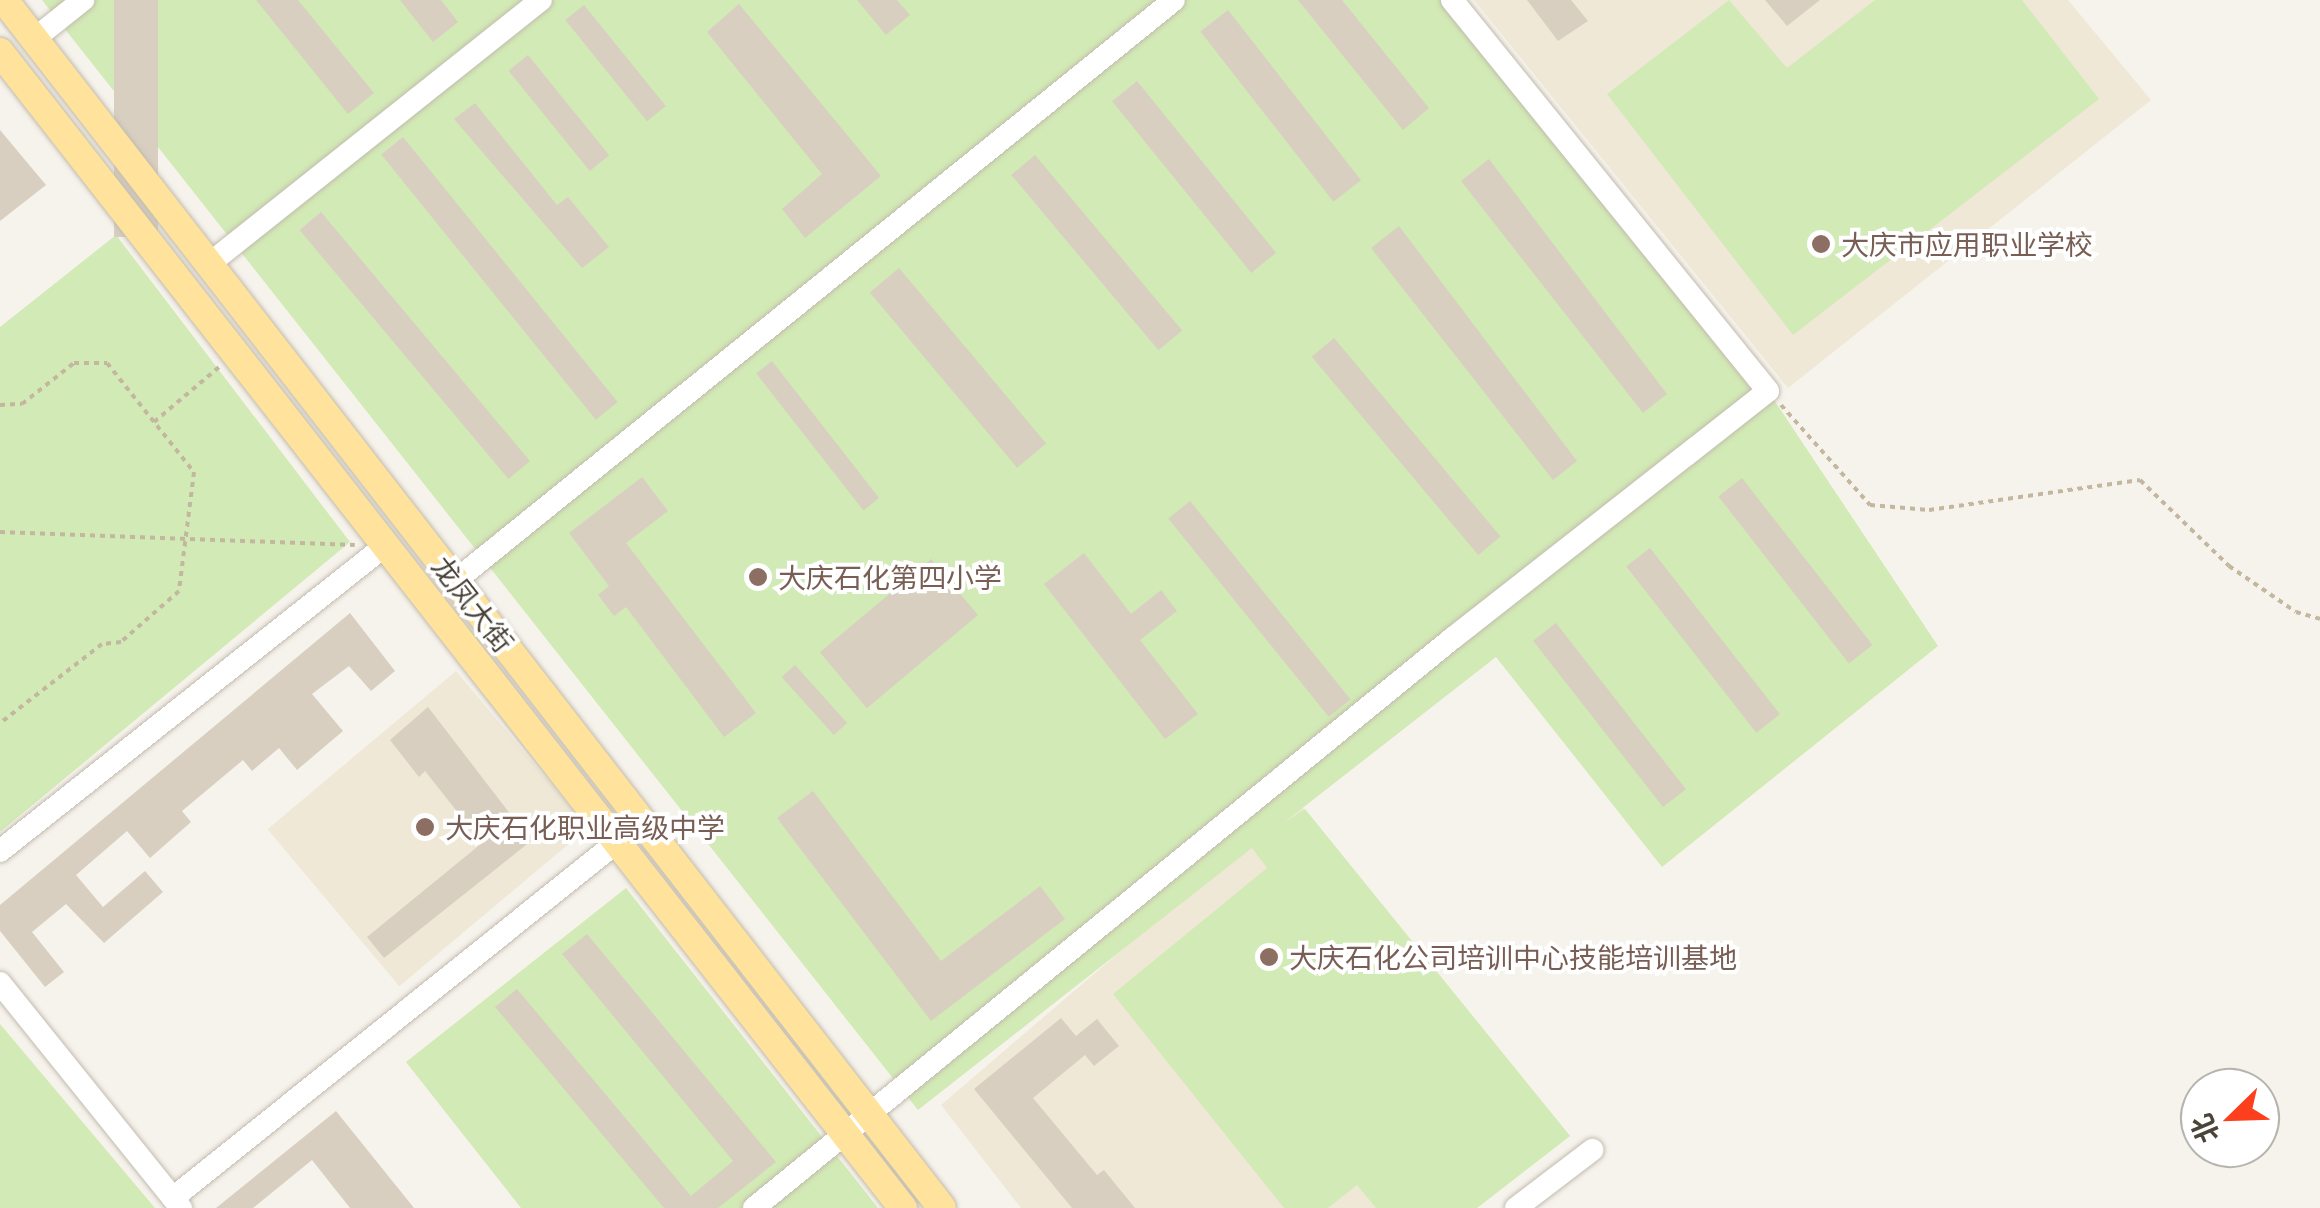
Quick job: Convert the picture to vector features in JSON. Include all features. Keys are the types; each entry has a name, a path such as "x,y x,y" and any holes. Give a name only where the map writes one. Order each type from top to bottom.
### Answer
{"main road":[{"name":"龙凤大街","path":"4,0 942,1208"},
{"name":"龙凤大街","path":"0,52 902,1208"}],"street":[{"path":"34,39 83,0"},
{"path":"209,264 514,8 540,0"},
{"path":"455,581 1174,0"},
{"path":"754,1208 867,1111 1768,390 1452,0"},
{"path":"0,851 385,546"},
{"path":"0,983 177,1203 616,842"},
{"path":"1516,1208 1592,1150"}],"path":[{"path":"154,422 235,354"},
{"path":"0,405 22,404 74,363 107,363 194,472 179,591 121,642 102,644 0,723"},
{"path":"1768,390 1870,505 1929,510 2140,480 2229,566 2296,612 2320,618"},
{"path":"0,532 385,546"}],"shaded area":[{"name":"大庆市应用职业学校","path":"1474,0 2068,0 2151,100 1788,388"},
{"name":"大庆石化职业高级中学","path":"456,671 588,828 399,986 268,829"},
{"name":"大庆石化公司培训中心技能培训基地","path":"1297,800 1570,1136 1477,1208 1021,1208 941,1105"}],"green space":[{"path":"42,0 1452,0 1768,391 1938,646 1662,867 1496,657 1282,824 1305,809 1570,1136 1477,1208 1376,1208 1357,1185 1328,1208 1284,1208 1113,994 1267,868 1252,848 918,1110"},
{"name":"大庆市应用职业学校","path":"1729,0 1787,68 1875,0 2022,0 2099,99 1793,335 1607,94"},
{"path":"116,235 350,542 0,832 0,327"},
{"path":"626,888 878,1208 521,1208 406,1062"},
{"path":"0,1024 155,1208 0,1208"}],"building":[{"path":"114,0 158,0 158,237 114,237"},
{"path":"256,0 298,0 374,93 348,114"},
{"path":"400,0 441,0 458,22 433,42"},
{"path":"857,0 897,0 910,15 886,35"},
{"path":"1298,0 1342,0 1429,108 1403,130"},
{"path":"1527,0 1571,0 1588,21 1558,41"},
{"path":"1765,0 1820,0 1787,26"},
{"path":"739,4 881,176 805,238 782,209 822,174 707,32"},
{"path":"584,5 666,106 647,121 565,20"},
{"path":"1228,10 1361,180 1333,202 1200,32"},
{"path":"528,55 609,155 590,171 509,71"},
{"path":"1137,81 1276,253 1251,273 1112,101"},
{"path":"475,103 557,205 568,197 609,247 582,268 454,119"},
{"path":"0,130 46,185 0,221"},
{"path":"403,137 618,402 596,420 381,155"},
{"path":"1035,155 1182,330 1158,350 1011,175"},
{"path":"1489,159 1667,394 1643,413 1461,181"},
{"path":"321,212 530,461 508,479 300,230"},
{"path":"1399,226 1577,461 1553,480 1371,248"},
{"path":"899,268 1046,443 1017,468 870,292"},
{"path":"1334,338 1500,536 1478,555 1312,357"},
{"path":"772,361 879,498 863,510 756,373"},
{"path":"642,477 668,511 626,543 756,713 724,737 626,607 614,616 598,595 609,586 569,533"},
{"path":"1742,478 1873,645 1849,664 1718,496"},
{"path":"1190,501 1350,699 1329,717 1168,519"},
{"path":"1650,548 1780,714 1756,733 1626,566"},
{"path":"1084,553 1131,614 1161,590 1177,611 1140,640 1198,714 1165,739 1044,584"},
{"path":"931,559 978,615 867,708 820,652"},
{"path":"350,613 395,671 371,691 349,666 312,694 343,731 297,770 279,748 252,771 243,760 182,811 191,822 150,858 127,831 76,875 103,907 145,871 163,892 104,943 66,904 32,932 64,972 45,987 0,931 0,905"},
{"path":"1556,623 1686,789 1663,807 1533,641"},
{"path":"795,665 847,723 834,735 782,677"},
{"path":"428,707 531,841 384,958 367,937 482,843 425,771 419,777 390,740"},
{"path":"813,791 941,961 1040,886 1065,919 931,1021 777,818"},
{"path":"587,934 776,1162 718,1208 664,1208 495,1007 517,989 691,1196 733,1161 562,954"},
{"path":"1061,1018 1076,1036 1097,1019 1119,1046 1094,1066 1085,1055 1033,1098 1097,1175 1104,1170 1135,1208 1072,1208 974,1089"},
{"path":"336,1111 414,1208 350,1208 312,1160 253,1208 216,1208"}],"place":[{"name":"大庆市应用职业学校","path":"1821,244"},
{"name":"大庆石化第四小学","path":"758,577"},
{"name":"大庆石化职业高级中学","path":"425,827"},
{"name":"大庆石化公司培训中心技能培训基地","path":"1269,957"}]}
